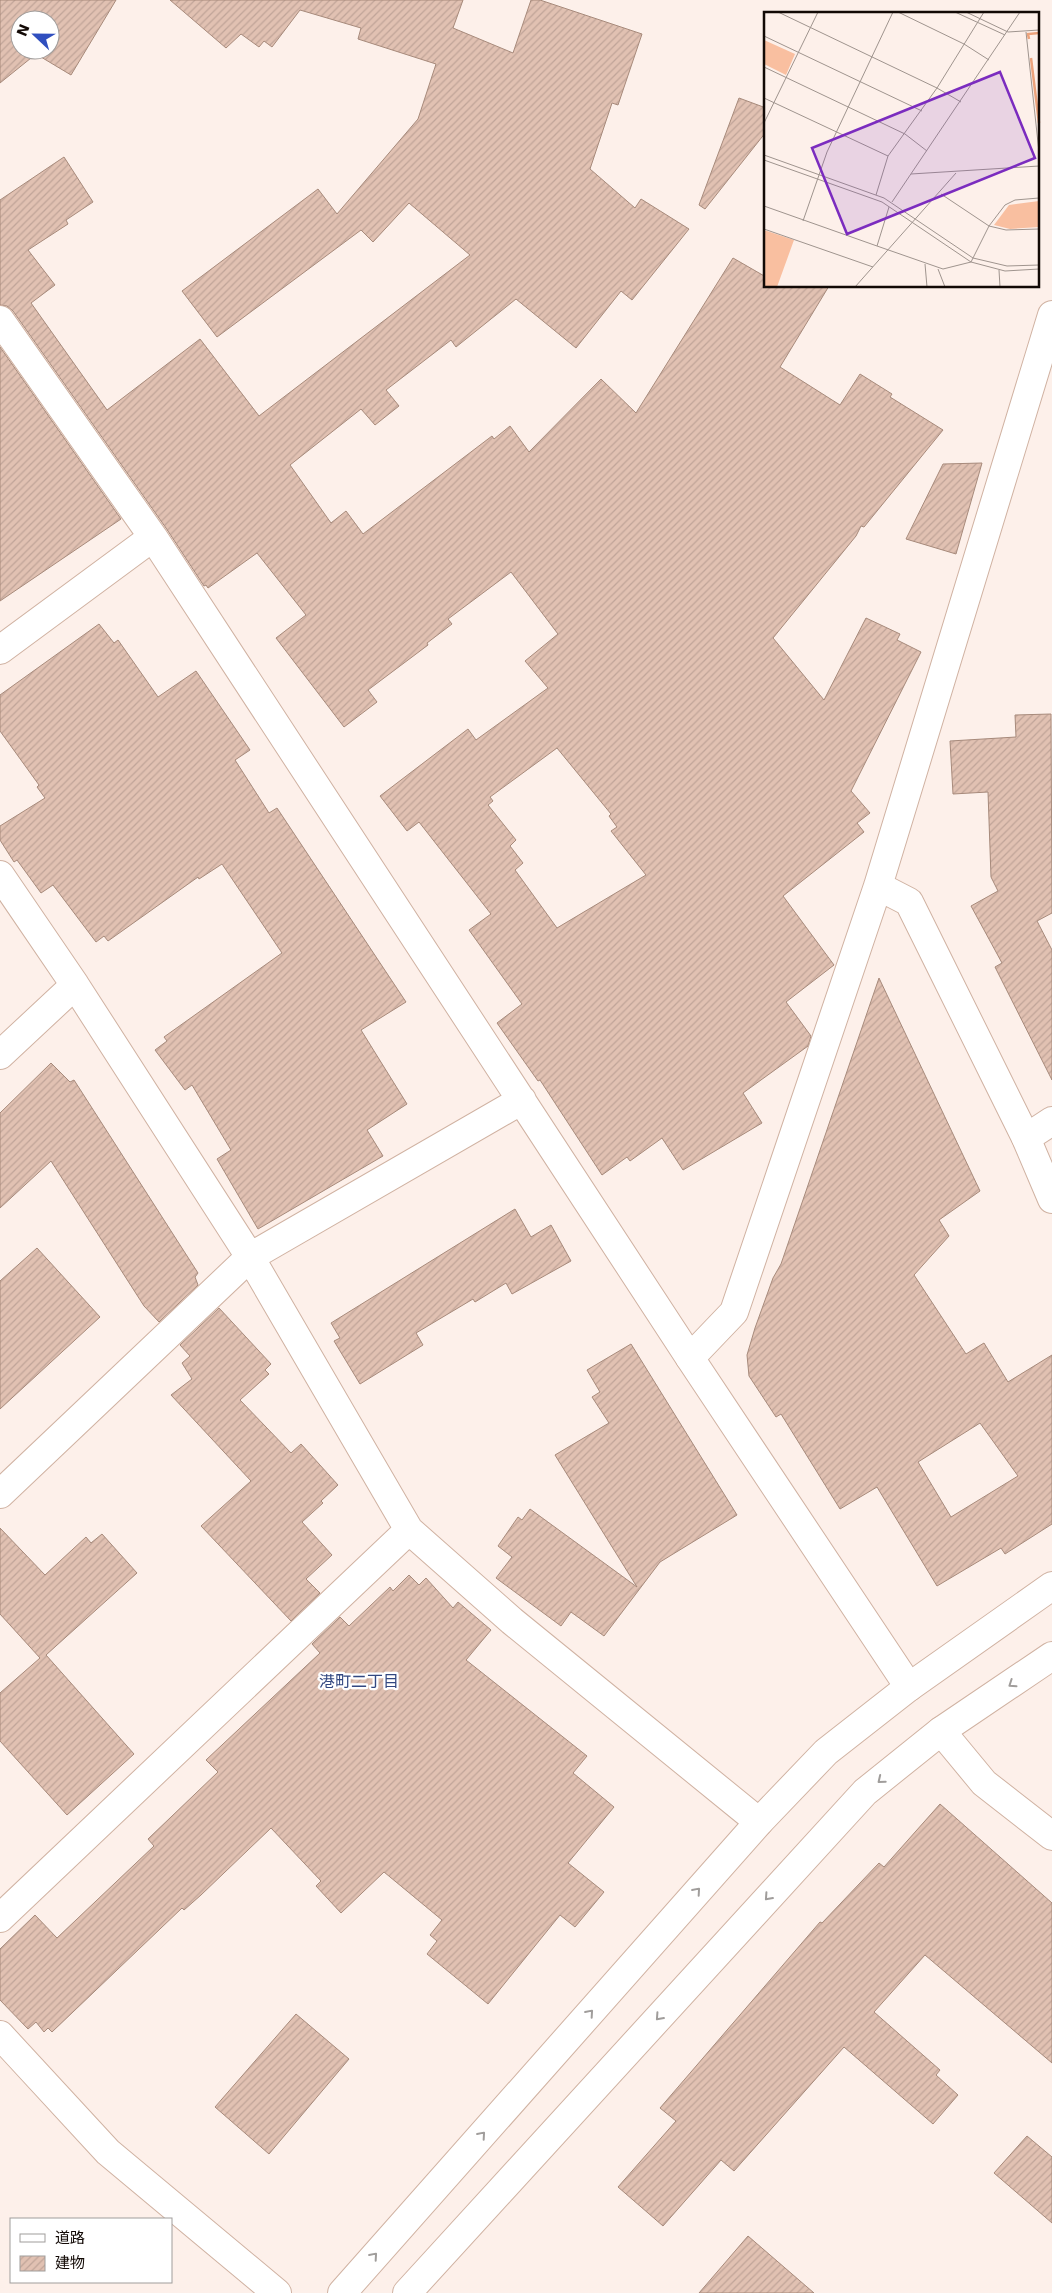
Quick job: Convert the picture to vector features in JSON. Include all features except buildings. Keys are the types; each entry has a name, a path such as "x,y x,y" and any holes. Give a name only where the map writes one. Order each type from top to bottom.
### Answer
{"street":[{"path":"690,1358 734,1312 878,886 1052,315"},
{"path":"0,320 153,538 690,1358 909,1687"},
{"path":"0,650 153,538"},
{"path":"0,875 75,985 250,1257 409,1530 512,1621 759,1822"},
{"path":"878,886 909,902 1026,1138 1052,1199"},
{"path":"0,1055 75,985"},
{"path":"0,1494 250,1257 522,1100"},
{"path":"1026,1138 1052,1121"},
{"path":"0,1918 409,1530"},
{"path":"342,2293 759,1822 826,1752 909,1687 1052,1586"},
{"path":"407,2293 865,1792 941,1731 1052,1656"},
{"path":"941,1731 984,1783 1052,1836"},
{"path":"0,2035 108,2152 277,2293"}],"district":[{"name":"港町二丁目","path":"359,1681"}]}
